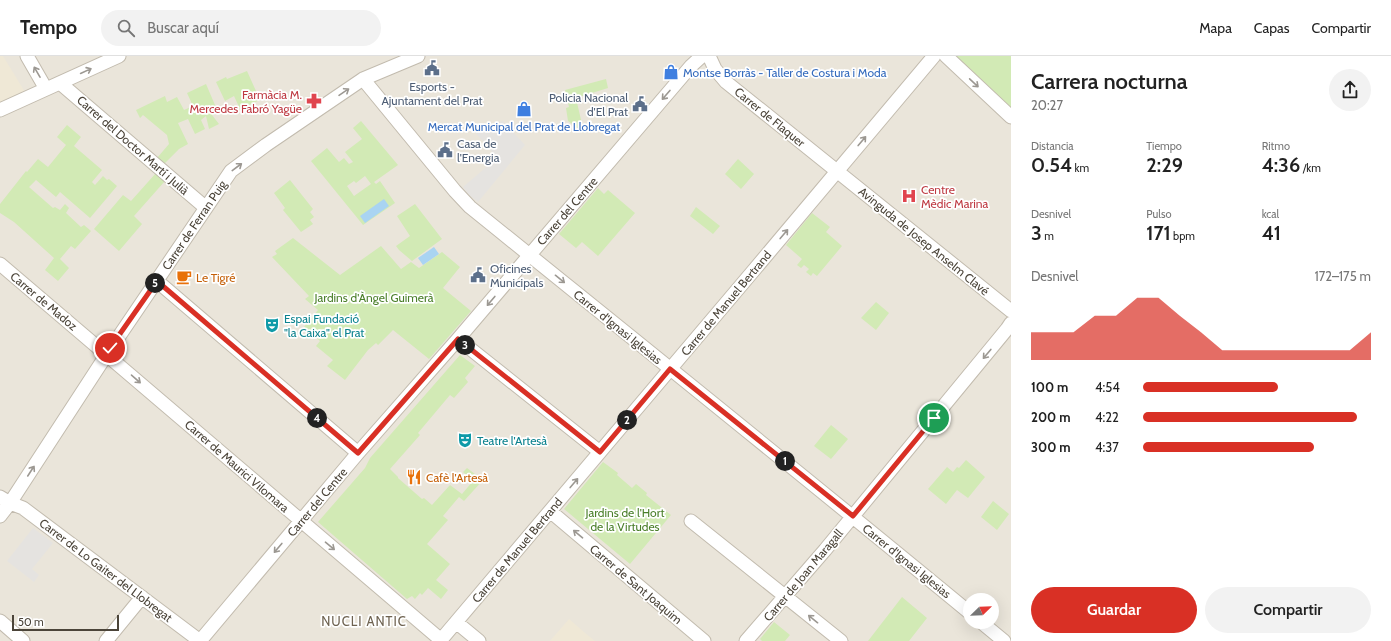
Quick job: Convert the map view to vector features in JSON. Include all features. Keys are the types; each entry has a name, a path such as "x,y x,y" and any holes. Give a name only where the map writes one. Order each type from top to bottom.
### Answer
{"street":[{"path":"27,56 46,89"},
{"path":"0,110 119,56"},
{"name":"Carrer de Ferran Puig","path":"0,516 5,500 157,281 231,171 266,145 363,79 418,56"},
{"name":"Carrer del Centre","path":"200,641 358,453 458,339 691,66 702,56"},
{"name":"Carrer de Flaquer","path":"710,56 715,69 726,82 838,172"},
{"name":"Carrer de Manuel Bertrand","path":"440,640 838,172 934,56"},
{"path":"946,56 1011,117"},
{"name":"Carrer d'Ignasi Iglesias","path":"363,79 455,191 470,207 853,516 963,607"},
{"name":"Carrer del Doctor Martí i Julià","path":"60,83 206,208"},
{"name":"Avinguda de Josep Anselm Clavé","path":"838,172 1011,311"},
{"name":"Carrer de Madoz","path":"0,264 106,354"},
{"path":"157,281 358,453"},
{"name":"Carrer de Joan Maragall","path":"746,641 853,516 1011,323"},
{"path":"458,339 600,452"},
{"name":"Carrer de Maurici Vilomara","path":"106,354 440,640"},
{"name":"Carrer de Lo Gaiter del Llobregat","path":"5,500 23,508 200,641"},
{"name":"Carrer de Sant Joaquim","path":"550,511 704,641"},
{"path":"691,521 840,641"},
{"path":"106,641 142,597"},
{"path":"0,621 23,641"},
{"path":"456,622 479,641"},
{"path":"989,629 1004,641"}],"shaded area":[{"path":"0,56 1011,56 1011,641 0,641"},
{"path":"0,56 3,56 25,92 0,104"},
{"path":"503,121 525,145 478,202 469,195 463,187 497,158 474,131"},
{"path":"33,528 53,543 32,569 39,575 34,582 7,561"},
{"path":"569,619 585,633 595,641 550,641"}],"green space":[{"path":"952,56 1011,56 1011,111"},
{"path":"247,71 260,100 240,109 234,96 225,101 216,82 226,77 227,79"},
{"path":"606,79 608,88 576,98 584,133 568,121 566,108 569,107 565,90"},
{"path":"206,84 218,112 212,115 219,124 209,129 206,116 201,120 205,129 195,134 188,119 178,123 188,144 179,149 164,164 157,158 169,144 167,135 143,115 140,118 136,110 165,96 167,102 177,97 184,110 193,106 187,93"},
{"path":"361,121 398,165 374,182 376,184 380,181 395,203 363,225 311,161 327,148 339,162 344,158 349,164 353,162 345,152 362,139 353,128","holes":["365,176 371,184 354,196 347,186 354,181 356,183"]},
{"path":"67,125 81,137 74,146 102,170 92,182 95,185 103,176 117,186 90,218 60,192 56,197 36,180 29,187 53,208 55,207 60,210 65,204 69,208 66,213 81,227 84,225 91,231 75,249 71,246 60,259 69,268 58,281 45,270 54,258 14,222 0,213 0,204 26,171 27,172 38,159 48,167 66,145 57,137"},
{"path":"738,159 754,174 741,189 725,174"},
{"path":"156,173 165,181 134,216 142,224 119,251 94,229 123,195 131,201"},
{"path":"290,180 313,209 310,212 314,217 310,220 313,224 301,232 283,210 285,208 274,193"},
{"path":"598,188 604,194 608,190 635,213 598,256 582,242 576,248 559,234"},
{"path":"415,204 442,239 412,261 396,246 410,236 397,216"},
{"path":"696,207 720,226 713,234 690,216"},
{"path":"812,213 830,227 826,232 842,246 817,276 813,273 811,276 806,272 809,269 804,265 801,268 797,265 802,259 786,245"},
{"name":"Jardins d'Àngel Guimerà","path":"293,238 340,275 381,246 401,269 411,262 419,268 442,252 460,267 443,288 471,311 429,359 393,330 378,345 376,343 368,350 345,380 327,366 333,360 316,346 320,341 304,327 318,310 305,299 309,296 272,257 277,254 275,251"},
{"path":"876,302 889,313 876,330 861,318"},
{"path":"460,355 475,366 465,378 468,382 454,398 450,395 418,433 420,435 390,469 422,499 424,498 432,505 450,485 462,494 473,481 463,472 467,468 483,480 464,501 459,497 443,516 448,520 427,544 450,564 436,580 448,590 441,599 428,588 422,595 420,593 415,599 412,596 407,599 318,522 365,468 370,458"},
{"path":"831,425 848,439 831,459 814,446"},
{"path":"966,460 985,477 968,498 957,490 946,504 928,489 947,467 953,472"},
{"name":"Jardins de l'Hort de la Virtudes","path":"603,462 618,473 617,475 632,488 636,484 647,493 646,495 671,515 630,564 564,509"},
{"path":"993,501 1009,514 997,530 981,517"},
{"path":"902,597 927,618 909,641 868,641"},
{"path":"774,622 790,635 785,641 762,641 760,639"}],"water":[{"path":"384,199 389,206 365,223 360,216"},
{"path":"434,247 439,254 423,265 418,258"}],"place":[{"name":"Esports - Ajuntament del Prat","path":"432,68"},
{"name":"Montse Borràs - Taller de Costura i Moda","path":"671,72"},
{"name":"Farmàcia M. Mercedes Fabró Yagüe","path":"314,101"},
{"name":"Policia Nacional d'El Prat","path":"640,104"},
{"name":"Mercat Municipal del Prat de Llobregat","path":"524,109"},
{"name":"Casa de l'Energia","path":"445,150"},
{"name":"Centre Mèdic Marina","path":"909,196"},
{"name":"Oficines Municipals","path":"478,275"},
{"name":"Le Tigré","path":"184,277"},
{"name":"Espai Fundació \"la Caixa\" el Prat","path":"272,325"},
{"name":"Teatre l'Artesà","path":"465,440"},
{"name":"Cafè l'Artesà","path":"414,477"}],"district":[{"name":"NUCLI ANTIC","path":"364,621"}],"route":[{"path":"110,348 157,281 358,453 458,339 600,452 670,369 853,516 934,418"}]}
